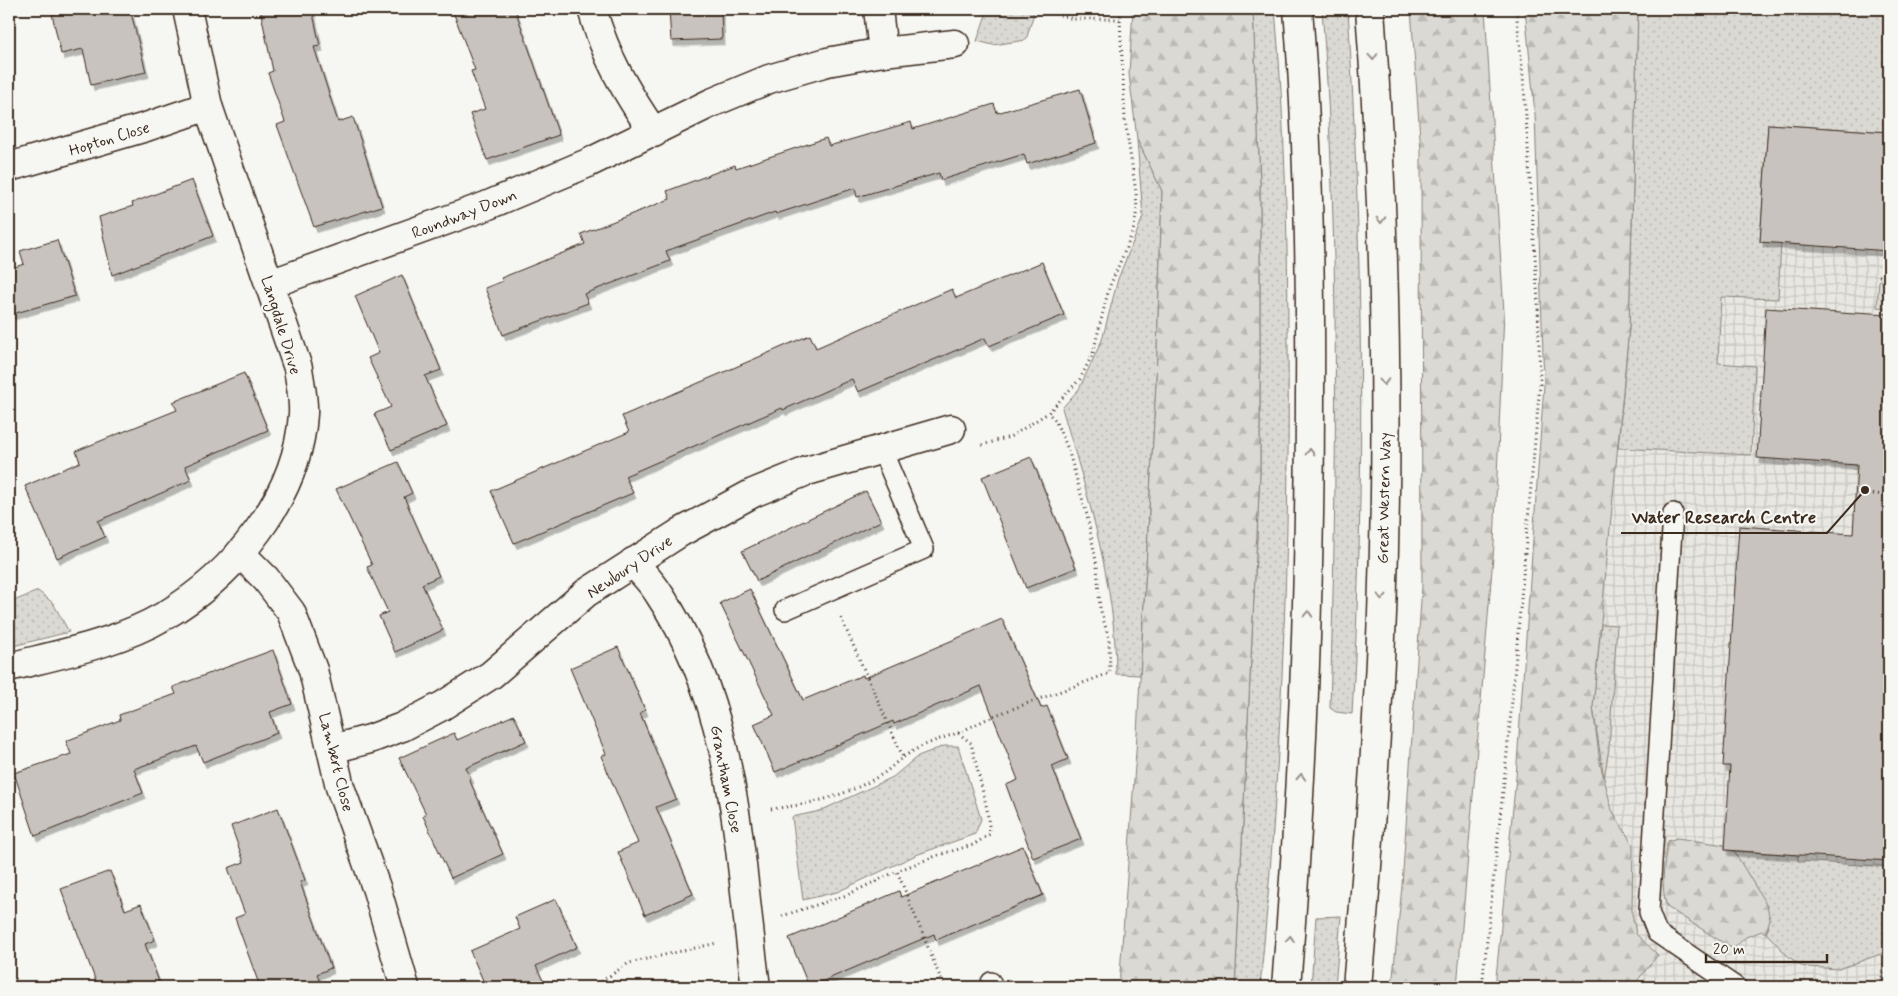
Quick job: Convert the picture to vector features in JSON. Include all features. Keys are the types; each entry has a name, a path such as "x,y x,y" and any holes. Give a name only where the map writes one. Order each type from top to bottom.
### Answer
{"street":[{"name":"Langdale Drive","path":"9,666 93,645 164,616 201,589 240,553 266,523 286,484 298,447 303,412 298,368 208,106 186,9"},
{"path":"592,9 600,38 622,84 654,132"},
{"path":"878,9 883,52"},
{"path":"1286,987 1306,705 1310,534 1310,312 1307,191 1298,9"},
{"name":"Great Western Way","path":"1357,987 1377,716 1384,500 1382,228 1370,9"},
{"name":"Roundway Down","path":"270,284 486,206 654,132 711,103 769,79 827,62 883,52 955,44"},
{"name":"Hopton Close","path":"9,167 146,127 208,106"},
{"name":"Newbury Drive","path":"332,749 370,739 394,730 442,706 491,675 586,593 681,532 753,493 807,471 951,429"},
{"name":"Lambert Close","path":"240,553 266,579 291,612 313,670 340,787 377,890 405,987"},
{"name":"Grantham Close","path":"633,562 659,593 678,625 699,673 721,734 736,814 756,987"}],"lane":[{"path":"785,610 924,550 881,448"},
{"path":"1673,513 1649,912 1657,933 1736,987"}],"path":[{"path":"1041,9 1073,19 1120,19"},
{"path":"951,429 964,450 1010,437 1048,413 1080,379 1093,353 1109,288 1133,232 1137,210 1125,120 1120,19 1122,9"},
{"path":"1482,987 1507,754 1540,384 1535,253 1524,86 1516,9"},
{"path":"1879,276 1889,277"},
{"path":"736,814 822,801 845,793 884,773 904,757 928,742 958,733 992,716 1110,673 1109,639 1100,608 1098,566 1087,515 1068,450 1055,420 1048,413"},
{"path":"1874,494 1889,495"},
{"path":"828,591 904,757"},
{"path":"593,987 630,963 718,943 802,908 847,895 940,854 973,845 990,834 971,744 958,733"},
{"path":"898,871 944,987"},
{"path":"1870,987 1889,971"}],"shaded area":[{"path":"1638,9 1889,9 1889,987 1632,987 1658,955 1636,934 1612,810 1600,763 1593,707 1618,448 1638,50"}],"green space":[{"path":"988,9 1019,9 1034,13 1026,40 993,45 977,41"},
{"path":"1133,9 1253,9 1260,182 1260,473 1235,987 1119,987 1136,752 1156,384 1162,191 1137,139 1129,74"},
{"path":"1253,9 1275,9 1284,138 1287,267 1287,512 1278,750 1260,987 1235,987 1260,473 1260,182"},
{"path":"1322,9 1348,9 1353,97 1359,273 1361,450 1352,714 1336,712 1330,708 1335,358 1332,183"},
{"path":"1411,9 1485,9 1504,313 1494,545 1457,987 1392,987 1402,886 1422,586 1421,152"},
{"path":"1525,9 1638,9 1629,328 1593,707 1600,763 1612,810 1633,845 1632,913 1636,934 1658,955 1632,987 1495,987 1516,777 1544,385 1535,114"},
{"path":"1638,9 1889,9 1889,132 1768,124 1760,242 1781,243 1778,299 1721,297 1718,363 1755,366 1751,455 1618,448 1629,328"},
{"path":"1137,139 1162,191 1156,384 1140,675 1116,674 1115,640 1106,573 1090,506 1062,408 1079,389 1102,340 1118,279 1143,217"},
{"path":"1879,280 1889,281 1889,308 1877,307"},
{"path":"38,591 53,603 69,632 9,647 9,603"},
{"path":"1601,624 1617,625 1609,748 1604,779 1593,707"},
{"path":"944,746 958,746 981,819 975,834 916,855 837,892 803,900 792,817 820,811 893,777 918,756"},
{"path":"1677,838 1725,845 1725,850 1734,851 1767,906 1770,919 1766,933 1762,931 1746,937 1733,949 1667,907 1663,883 1665,857 1668,841"},
{"path":"1734,851 1798,855 1798,861 1889,867 1889,951 1839,969 1801,966 1788,956 1766,933 1769,927 1751,882"},
{"path":"1341,916 1335,987 1311,987 1316,917"}],"building":[{"path":"71,9 130,9 146,72 91,85 83,49 61,54 52,14"},
{"path":"260,9 312,9 320,46 314,47 338,122 353,117 382,206 314,227 277,125 285,122 268,73 273,71"},
{"path":"452,9 515,9 559,135 487,160 470,114 485,109 471,71 475,70"},
{"path":"669,9 721,9 722,39 671,41"},
{"path":"1080,89 1096,143 1027,164 1024,154 941,180 939,173 857,197 855,188 776,214 775,212 666,251 670,261 584,294 588,303 503,335 485,288 503,281 501,278 585,244 581,234 670,199 667,191 735,165 736,168 826,138 829,146 911,122 913,129 994,104 997,113"},
{"path":"1768,124 1889,132 1889,251 1760,242"},
{"path":"192,180 213,236 112,275 99,217 133,206 132,203"},
{"path":"57,240 75,296 9,315 9,269 24,264 20,251"},
{"path":"1042,262 1064,315 989,346 985,338 858,392 852,379 783,410 782,408 625,476 633,493 514,543 491,491 629,432 622,416 810,335 816,348 952,289 956,298"},
{"path":"402,275 441,370 425,376 447,426 391,450 374,414 391,407 368,358 379,353 355,296"},
{"path":"1766,308 1855,314 1855,312 1889,314 1889,861 1725,850 1730,766 1723,766 1739,526 1853,534 1857,465 1757,458"},
{"path":"244,373 268,430 185,466 191,480 98,521 105,537 57,558 25,486 80,462 76,451 177,410 173,402"},
{"path":"1031,457 1076,568 1026,588 982,477"},
{"path":"398,462 412,493 404,497 439,576 422,584 443,630 395,652 379,616 388,612 367,567 372,565 336,489"},
{"path":"866,491 881,521 757,581 742,551"},
{"path":"750,589 803,700 863,675 864,678 1002,619 1041,708 1047,706 1068,759 1052,766 1081,839 1033,858 1006,785 1018,780 981,686 894,724 893,721 775,772 754,724 774,715 720,603"},
{"path":"618,647 645,710 640,713 676,799 656,807 693,894 645,915 618,852 638,843 601,756 606,754 570,668"},
{"path":"273,650 292,704 270,712 277,733 203,762 196,746 134,769 143,793 35,836 14,773 71,754 66,741 120,720 119,715 176,694 173,687"},
{"path":"514,715 526,741 466,768 471,778 469,779 503,854 451,878 423,816 426,814 399,758 454,733 457,740"},
{"path":"278,808 305,880 300,882 331,968 317,974 322,987 260,987 235,918 245,914 228,868 244,862 231,826"},
{"path":"1023,846 1043,895 936,940 934,934 809,987 789,938 899,891 901,897"},
{"path":"110,871 125,910 141,904 155,940 145,944 161,987 98,987 61,889"},
{"path":"556,899 577,947 536,966 546,987 486,987 470,951 520,929 515,917"}],"place":[{"name":"Water Research Centre","path":"1865,490"}]}
